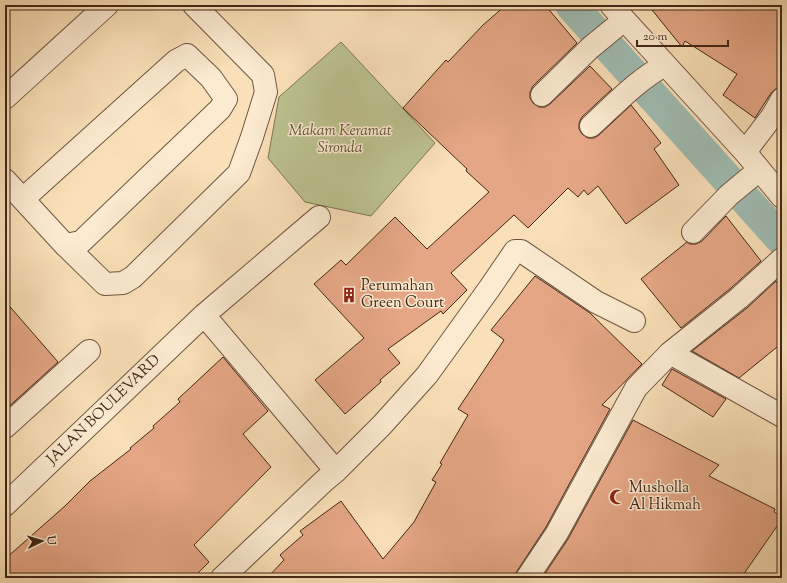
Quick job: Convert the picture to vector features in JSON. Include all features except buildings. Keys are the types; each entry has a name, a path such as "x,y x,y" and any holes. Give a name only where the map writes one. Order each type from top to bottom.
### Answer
{"street":[{"path":"5,98 107,5"},
{"path":"5,180 65,245 105,284 122,283 133,277 239,173 266,92 263,76 194,5"},
{"path":"542,95 590,48 618,17 660,68 745,152 754,174 782,197"},
{"path":"23,199 176,61 187,55 211,78 226,99 220,109 81,242 65,245"},
{"path":"591,126 624,96 660,68"},
{"path":"745,152 773,115 782,99"},
{"path":"693,232 730,195 754,174"},
{"name":"JALAN BOULEVARD","path":"5,505 204,315 319,217"},
{"path":"222,578 336,471 382,425 427,375 515,251 521,251 596,302 634,321"},
{"path":"527,578 557,533 636,388 670,353 739,298 781,260"},
{"path":"204,315 336,471"},
{"path":"5,426 89,351"},
{"path":"670,353 782,416"}],"green space":[{"name":"Makam Keramat Sironda","path":"341,42 435,143 371,216 305,202 268,158 279,97"}],"waterway":[{"path":"571,5 782,240"}],"place":[{"name":"Perumahan Green Court","path":"349,295"},
{"name":"Musholla Al Hikmah","path":"617,497"}]}
